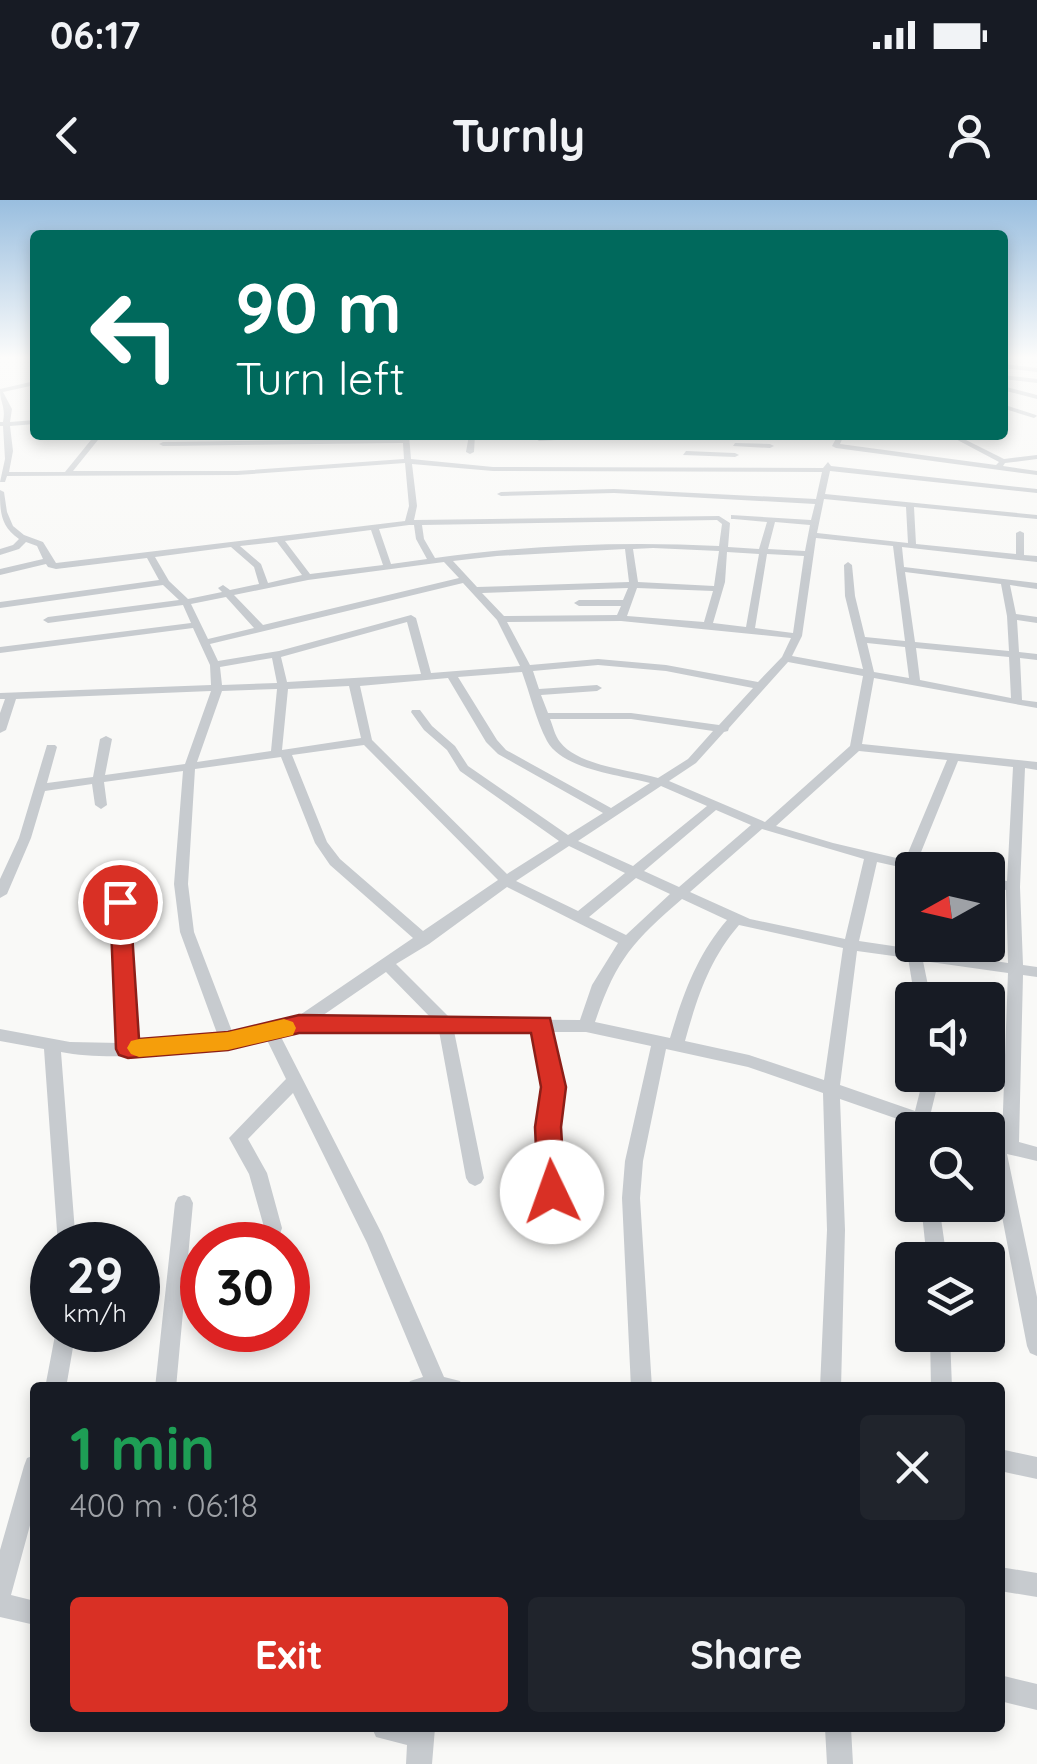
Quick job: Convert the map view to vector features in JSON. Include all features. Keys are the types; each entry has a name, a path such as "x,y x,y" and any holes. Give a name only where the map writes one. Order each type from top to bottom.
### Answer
{"street":[{"path":"1,429 10,451 0,486 4,524 22,540 40,544 58,578"},
{"path":"68,473 94,440"},
{"path":"163,443 309,440"},
{"path":"406,440 413,523 432,560"},
{"path":"470,452 471,440"},
{"path":"539,440 544,467"},
{"path":"618,440 630,467"},
{"path":"732,468 734,440 770,446"},
{"path":"0,1035 52,1044 128,1049 228,1041 299,1024 506,881 692,761 786,658 797,636 807,554 826,469 839,440"},
{"path":"958,440 1000,465 1037,457"},
{"path":"836,446 1000,465 1037,473"},
{"path":"686,453 735,455"},
{"path":"768,469 769,456"},
{"path":"5,474 238,473 408,461 493,469 826,469 1037,491"},
{"path":"149,472 157,462"},
{"path":"998,486 1000,465"},
{"path":"493,469 511,521"},
{"path":"502,494 614,491 820,499 1037,518"},
{"path":"910,504 912,546"},
{"path":"680,546 682,517"},
{"path":"0,572 413,523 682,517 724,520 718,589 708,626"},
{"path":"734,517 815,523"},
{"path":"642,518 653,545"},
{"path":"750,630 772,519"},
{"path":"374,526 387,566"},
{"path":"812,534 1037,559"},
{"path":"1020,534 1020,558"},
{"path":"279,538 308,577"},
{"path":"0,552 18,546 22,540"},
{"path":"232,544 258,566 264,585"},
{"path":"897,544 915,684"},
{"path":"48,620 186,602 224,589 432,560 653,545 807,554"},
{"path":"621,618 634,585 629,547"},
{"path":"150,555 165,582 186,602 215,665 218,690 189,768 181,884 187,932 228,1041"},
{"path":"446,559 501,619 526,667 553,742 562,750 600,767 660,782 764,826 895,863"},
{"path":"586,1026 600,985 628,942 856,746 869,674 850,596 848,565"},
{"path":"901,570 1037,586"},
{"path":"207,642 466,579"},
{"path":"0,605 165,582"},
{"path":"1005,583 1012,616 1016,702"},
{"path":"476,590 634,585 718,589"},
{"path":"224,589 261,629"},
{"path":"579,603 627,603"},
{"path":"1012,616 1037,620"},
{"path":"215,665 276,655 411,618 426,675"},
{"path":"501,619 621,618 797,636"},
{"path":"0,650 198,625"},
{"path":"862,640 1037,657"},
{"path":"962,648 965,662"},
{"path":"276,655 283,687 280,754 321,843 335,862 424,940"},
{"path":"786,658 1037,705"},
{"path":"0,730 6,696 354,683 598,662 634,664 761,686"},
{"path":"450,673 502,752 612,813"},
{"path":"354,683 367,740 506,881 628,942"},
{"path":"535,692 597,688"},
{"path":"416,712 452,748 464,768 568,841 736,919 772,930 895,951"},
{"path":"544,716 631,716 724,729"},
{"path":"102,805 98,780 106,739"},
{"path":"40,788 367,740"},
{"path":"0,894 25,838 51,746"},
{"path":"856,746 1037,766"},
{"path":"914,852 954,757"},
{"path":"1001,1112 1016,968 1012,887 1019,764"},
{"path":"580,918 715,806"},
{"path":"830,1382 836,1230 832,1092 850,945 871,858"},
{"path":"1005,886 1012,887"},
{"path":"124,891 119,929 128,1049"},
{"path":"642,1382 631,1198 634,1162 668,1042 697,972 715,941 736,919"},
{"path":"972,962 1037,972"},
{"path":"388,965 445,1023 475,1178"},
{"path":"299,1024 586,1026 749,1061 895,1116"},
{"path":"542,1024 554,1087 548,1127 554,1224"},
{"path":"270,1033 376,1240 435,1382"},
{"path":"52,1044 66,1222"},
{"path":"271,1222 258,1172 238,1138 295,1080"},
{"path":"1005,1146 1037,1154"},
{"path":"1005,1180 1037,1346"},
{"path":"166,1382 184,1203"},
{"path":"56,1382 62,1352"},
{"path":"941,1352 942,1382"},
{"path":"1005,1461 1037,1468"},
{"path":"0,1592 30,1484"},
{"path":"1005,1580 1037,1584"},
{"path":"0,1605 30,1612"},
{"path":"1005,1689 1037,1698"},
{"path":"419,1764 422,1732"},
{"path":"838,1732 840,1764"}],"slow traffic":[{"path":"139,1048 228,1041 284,1028"}],"route":[{"path":"120,902 128,1049 228,1041 299,1024 542,1024 554,1087 548,1127 552,1192"}]}
